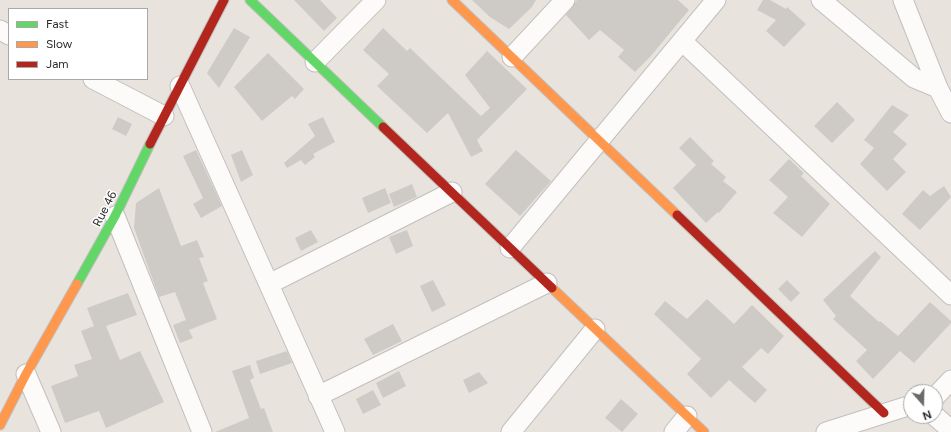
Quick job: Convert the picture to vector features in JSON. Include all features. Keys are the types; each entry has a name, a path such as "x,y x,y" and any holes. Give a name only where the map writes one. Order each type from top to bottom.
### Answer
{"street":[{"name":"Rue 46","path":"0,425 26,374 115,216 164,116 224,0"},
{"path":"250,0 704,432"},
{"path":"315,62 376,0"},
{"path":"452,0 884,413"},
{"path":"512,57 565,0"},
{"path":"510,248 716,0"},
{"path":"821,0 914,78 938,88"},
{"path":"903,0 938,88 951,113"},
{"path":"682,41 951,295"},
{"path":"96,80 164,116"},
{"path":"180,86 335,432"},
{"path":"268,284 452,192"},
{"path":"115,216 202,432"},
{"path":"318,396 547,283"},
{"path":"512,432 595,328"},
{"path":"26,374 51,432"},
{"path":"943,388 951,380"},
{"path":"826,432 903,407"},
{"path":"674,432 687,416"},
{"path":"943,423 951,430"}],"building":[{"path":"294,0 320,0 337,18 324,31"},
{"path":"472,0 536,0 532,7 509,29 490,17"},
{"path":"577,0 678,0 689,10 650,57 635,72 618,57 624,50 600,30 589,40 566,15"},
{"path":"763,0 770,0 786,9 787,7 806,24 784,47 766,31 776,20 757,10"},
{"path":"234,28 250,37 219,88 207,73"},
{"path":"383,28 407,51 410,48 481,116 490,108 465,75 487,51 527,89 477,140 483,151 471,157 448,113 427,133 377,86 389,74 363,50"},
{"path":"268,53 304,89 295,99 292,96 262,121 234,87"},
{"path":"837,102 855,120 832,143 814,126"},
{"path":"892,105 909,115 893,132 907,144 893,159 906,172 887,191 860,164 874,148 864,140"},
{"path":"118,117 132,124 126,136 112,129"},
{"path":"323,117 335,142 313,154 315,157 305,165 301,160 287,168 284,163 315,136 308,124"},
{"path":"690,137 714,161 711,164 726,177 723,181 737,192 719,213 718,212 706,223 673,188 696,165 679,148"},
{"path":"196,150 222,206 201,218 193,204 203,198 183,156"},
{"path":"242,150 253,175 241,182 231,155"},
{"path":"516,150 551,181 520,216 485,184"},
{"path":"789,159 804,173 801,176 830,204 802,237 773,213 788,197 769,180"},
{"path":"412,184 417,197 394,207 389,194"},
{"path":"944,186 951,197 920,230 902,214 923,190 930,196"},
{"path":"159,188 181,246 197,240 204,257 199,258 208,281 203,283 217,319 189,330 193,338 180,343 173,325 186,320 175,292 159,297 134,228 136,203"},
{"path":"385,188 391,203 368,213 362,198"},
{"path":"311,230 318,242 301,251 295,238"},
{"path":"407,230 413,246 396,254 389,237"},
{"path":"875,251 881,257 850,296 879,322 880,321 898,336 930,302 951,321 951,323 914,363 900,351 873,379 856,361 867,350 833,319 836,316 823,300"},
{"path":"433,280 446,305 432,312 420,286"},
{"path":"787,280 800,293 791,302 778,289"},
{"path":"128,293 137,315 106,326 120,360 140,351 164,402 106,428 99,411 65,423 51,386 78,376 74,365 92,359 81,331 94,326 87,308"},
{"path":"707,299 734,324 752,305 784,336 768,354 761,348 742,367 767,390 755,403 729,380 711,398 687,374 701,359 654,314 665,301 687,319"},
{"path":"393,324 402,341 373,355 364,339"},
{"path":"287,351 292,363 260,374 256,361"},
{"path":"250,365 254,378 250,380 261,409 264,408 273,432 215,432 249,418 232,371"},
{"path":"399,371 406,386 383,398 376,383"},
{"path":"479,372 488,383 469,393 463,380"},
{"path":"373,390 381,405 363,414 356,399"},
{"path":"621,399 638,414 622,432 605,418"}],"traffic: fast":[{"path":"250,0 383,127"},
{"path":"77,284 115,216 150,144"}],"traffic: slow":[{"path":"452,0 677,215"},
{"path":"0,425 26,374 77,284"},
{"path":"552,288 704,432"}],"traffic: jam":[{"path":"150,144 224,0"},
{"path":"383,127 552,288"},
{"path":"677,215 884,413"}]}
